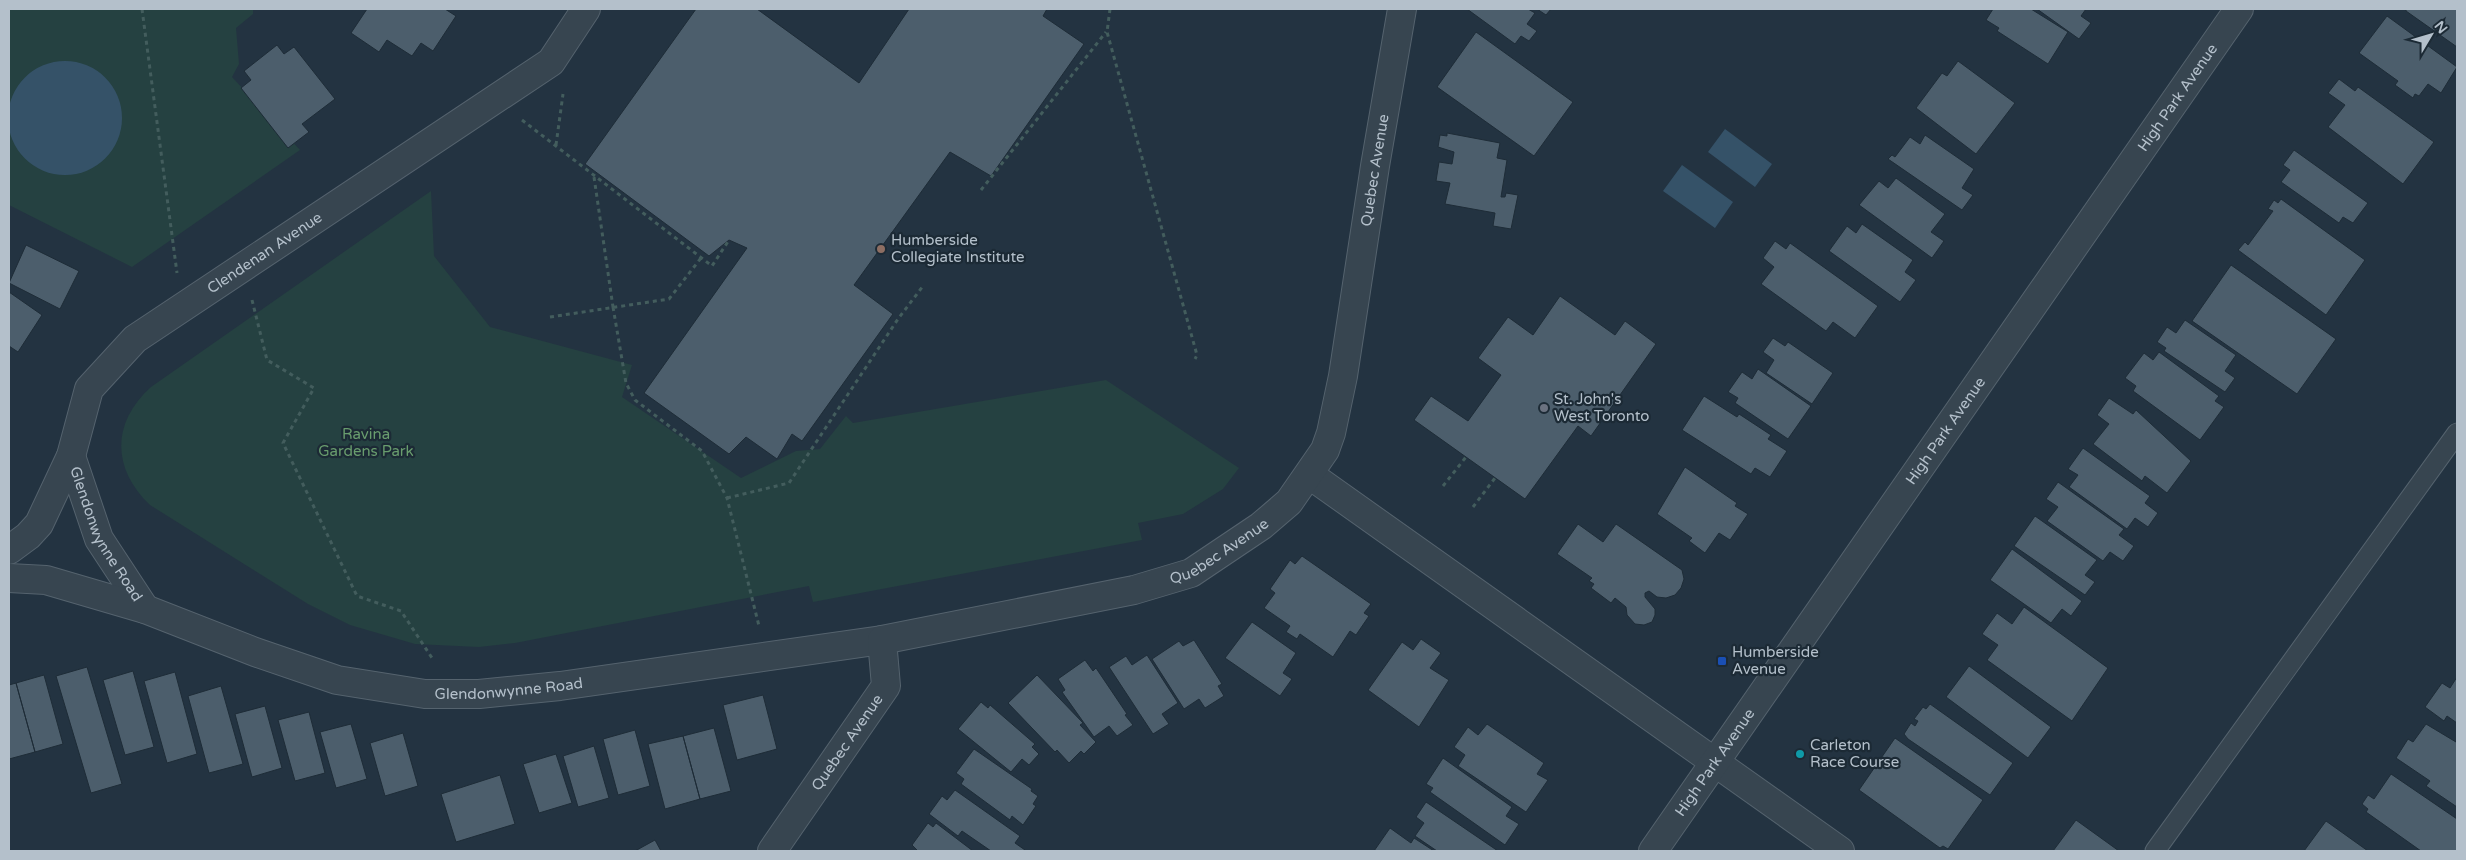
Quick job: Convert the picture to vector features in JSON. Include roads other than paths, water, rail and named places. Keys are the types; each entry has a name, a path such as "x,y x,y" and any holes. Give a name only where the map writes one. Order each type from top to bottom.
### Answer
{"street":[{"name":"Clendenan Avenue","path":"9,550 28,536 39,524 71,456 89,389 135,339 551,62 586,9"},
{"name":"Quebec Avenue","path":"772,851 886,686 882,640 1134,590 1190,573 1261,526 1289,502 1310,475 1325,450 1342,376 1402,9"},
{"name":"High Park Avenue","path":"1653,851 2239,9"},
{"name":"Glendonwynne Road","path":"71,456 98,539 145,609"},
{"path":"1310,475 1840,851"},
{"name":"Glendonwynne Road","path":"9,578 46,580 145,609 255,652 337,680 425,694 479,694 560,686 882,640"}],"lane":[{"path":"2155,851 2457,433"}],"water":[{"path":"65,61 87,65 97,70 113,86 118,96 122,118 118,140 113,150 97,166 87,171 65,175 43,171 33,166 17,150 12,140 8,118 12,96 17,86 33,70 43,65"},
{"path":"1725,129 1772,164 1755,187 1708,152"},
{"path":"1682,165 1733,202 1715,228 1663,191"}],"place":[{"name":"Humberside Collegiate Institute","path":"881,249"},
{"name":"St. John's West Toronto","path":"1544,408"},
{"name":"Humberside Avenue","path":"1722,661"},
{"name":"Carleton Race Course","path":"1800,754"}],"park label":[{"name":"Ravina Gardens Park","path":"366,442"}]}
